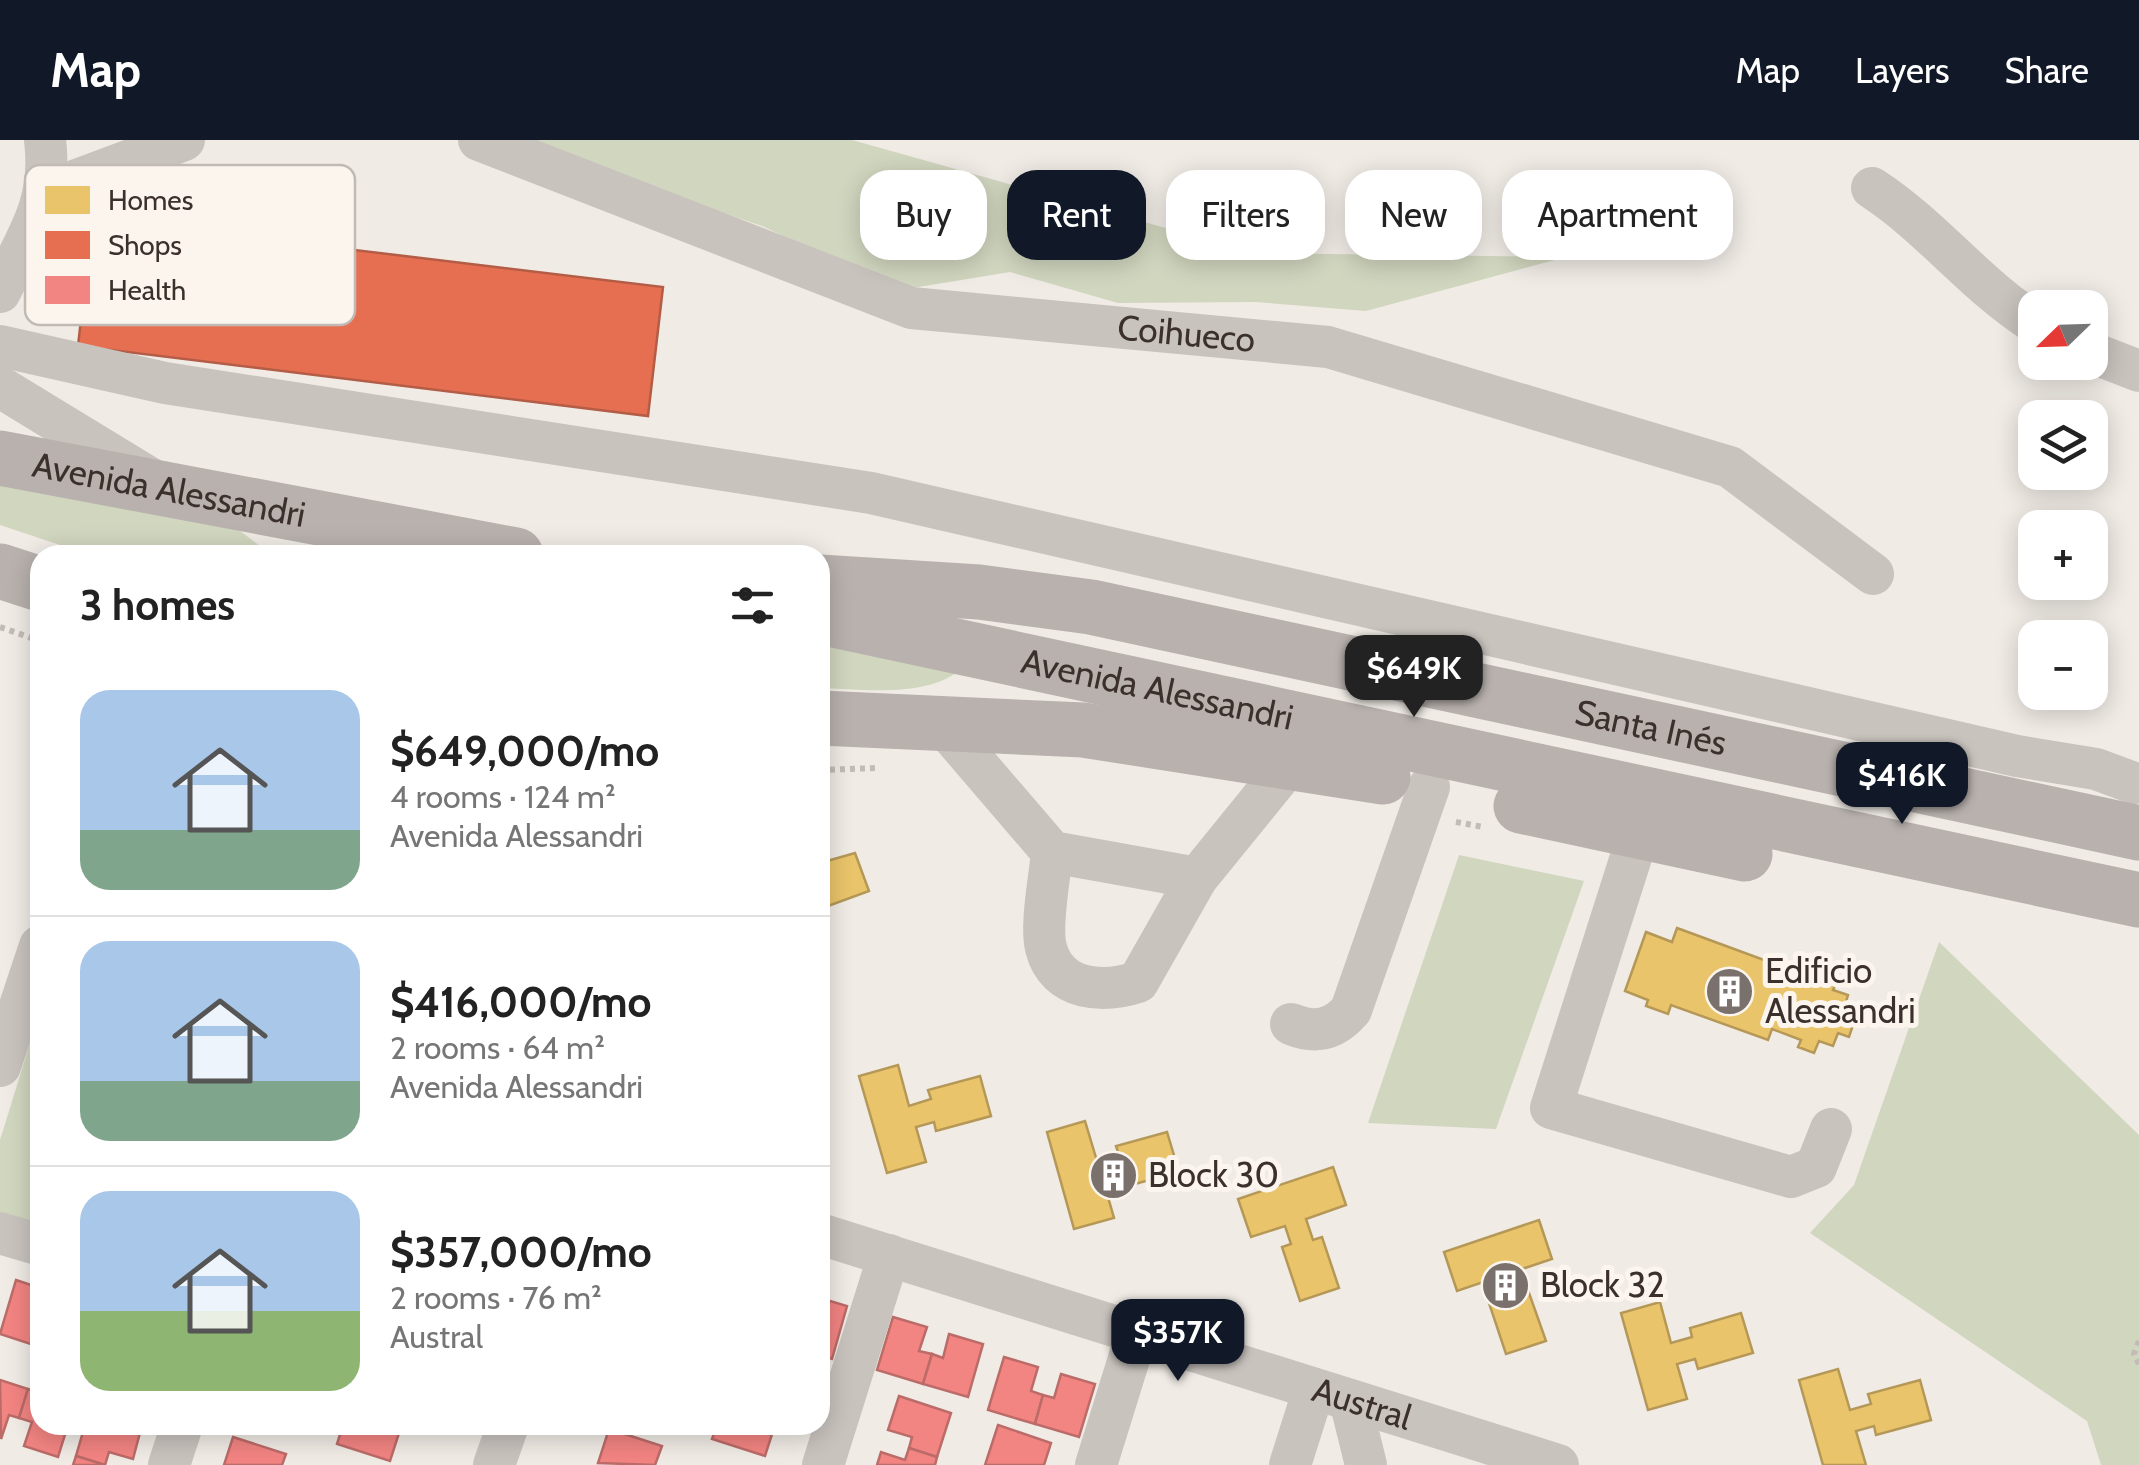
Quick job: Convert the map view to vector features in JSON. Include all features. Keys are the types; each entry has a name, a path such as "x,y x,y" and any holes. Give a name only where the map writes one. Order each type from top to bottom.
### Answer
{"main road":[{"name":"Avenida Alessandri","path":"0,458 462,545"},
{"path":"244,505 274,545"},
{"path":"0,571 30,581"},
{"name":"Santa Inés","path":"830,583 1026,597 2136,808"},
{"name":"Avenida Alessandri","path":"830,619 2139,900"},
{"path":"846,720 973,685 1084,630 1163,624"},
{"name":"Avenida Alessandri","path":"846,720 1082,730 1292,761 2139,939"}],"street":[{"path":"45,140 49,165"},
{"path":"117,165 184,140"},
{"name":"Coihueco","path":"479,140 911,308 1328,347 1730,467 1873,574"},
{"path":"1872,188 1920,224 1978,283 2018,311"},
{"path":"0,292 25,244"},
{"path":"0,346 165,383 871,493 2017,756 2096,769 2136,808"},
{"path":"2108,359 2139,371"},
{"path":"0,388 168,490"},
{"path":"943,725 1052,852 1197,878"},
{"path":"1052,852 1046,948 1061,974 1086,989 1115,990 1138,982 1197,878 1292,761"},
{"path":"1291,1024 1319,1030 1334,1026 1352,1010 1429,787"},
{"path":"1638,832 1552,1108 1791,1176 1816,1168 1831,1129"},
{"path":"0,1066 30,979"},
{"path":"0,1233 30,1243"},
{"name":"Austral","path":"830,1237 1551,1464"},
{"path":"823,1465 889,1255"},
{"path":"1096,1465 1137,1333"},
{"path":"1290,1465 1332,1394"},
{"path":"1332,1394 1366,1465"},
{"path":"169,1465 179,1435"},
{"path":"494,1465 504,1435"}],"path":[{"path":"0,627 30,638"},
{"path":"2139,1341 2134,1354 2139,1364"}],"green space":[{"path":"508,140 852,140 959,170 860,170 860,260 987,260 987,178 1007,183 1007,260 1146,260 1146,222 1166,228 1166,260 1325,260 1325,254 1345,254 1345,260 1482,260 1482,256 1555,260 1366,311 1256,302 1118,303 1010,272 900,290 762,226"},
{"path":"0,474 239,530 258,545 60,545 0,525"},
{"path":"830,635 968,662 938,682 878,690 830,688"},
{"path":"1459,855 1584,881 1496,1129 1368,1123"},
{"path":"1939,942 2139,1135 2139,1465 2101,1465 2087,1421 1810,1233 1854,1185"},
{"path":"30,1043 30,1222 0,1213 0,1140"}],"building: Homes":[{"path":"855,853 869,891 830,905 830,860"},
{"name":"Edificio Alessandri","path":"1677,928 1835,986 1833,990 1848,995 1845,1005 1858,1010 1849,1037 1838,1033 1833,1046 1819,1041 1814,1053 1798,1047 1801,1040 1772,1029 1768,1040 1671,1005 1668,1014 1646,1006 1648,1000 1625,991 1646,932 1672,942"},
{"path":"898,1065 909,1106 931,1099 928,1090 980,1076 991,1116 936,1131 934,1122 916,1127 926,1162 887,1173 859,1076"},
{"name":"Block 30","path":"1085,1121 1097,1161 1119,1155 1116,1146 1167,1132 1179,1172 1124,1187 1121,1178 1104,1183 1114,1218 1074,1229 1047,1132"},
{"path":"1333,1167 1346,1205 1306,1219 1313,1240 1322,1237 1339,1288 1300,1301 1282,1247 1291,1244 1285,1226 1251,1237 1238,1199"},
{"name":"Block 32","path":"1539,1220 1552,1259 1513,1272 1520,1293 1528,1290 1546,1341 1506,1354 1488,1300 1497,1297 1492,1279 1457,1291 1444,1252"},
{"path":"1660,1302 1671,1343 1692,1337 1690,1328 1741,1313 1753,1353 1698,1369 1695,1359 1677,1364 1687,1399 1648,1410 1621,1313"},
{"path":"1838,1369 1850,1410 1871,1404 1868,1394 1920,1380 1931,1420 1876,1435 1874,1426 1856,1431 1866,1465 1823,1465 1799,1380"}],"building: Shops":[{"path":"355,250 663,287 648,416 78,346 80,325 355,325"}],"building: Health":[{"path":"16,1280 30,1285 30,1344 0,1334"},
{"path":"830,1301 847,1306 830,1358"},
{"path":"893,1317 927,1327 919,1351 932,1354 923,1384 877,1370"},
{"path":"949,1334 983,1344 968,1397 923,1384 932,1354 943,1358"},
{"path":"1004,1357 1038,1367 1031,1391 1043,1395 1035,1424 988,1410"},
{"path":"1061,1374 1095,1384 1079,1437 1035,1424 1043,1395 1054,1398"},
{"path":"0,1380 28,1389 19,1418 9,1415 1,1439"},
{"path":"28,1389 30,1390 30,1421 19,1418"},
{"path":"899,1396 951,1413 937,1457 909,1448 912,1437 888,1430"},
{"path":"998,1425 1051,1443 1044,1465 985,1465"},
{"path":"30,1428 30,1435 65,1435 58,1457 24,1446"},
{"path":"82,1435 139,1435 133,1459 109,1452 105,1465 76,1456"},
{"path":"340,1435 398,1435 390,1461 337,1444"},
{"path":"607,1435 628,1435 662,1446 655,1465 598,1463"},
{"path":"713,1435 772,1435 765,1456 712,1439"},
{"path":"233,1437 286,1454 282,1465 224,1465"},
{"path":"909,1448 937,1457 935,1465 877,1465 881,1452 905,1460"},
{"path":"76,1456 105,1465 73,1465"}],"place":[{"name":"Edificio Alessandri","path":"1730,991"},
{"name":"Block 30","path":"1113,1175"},
{"name":"Block 32","path":"1505,1285"}]}
